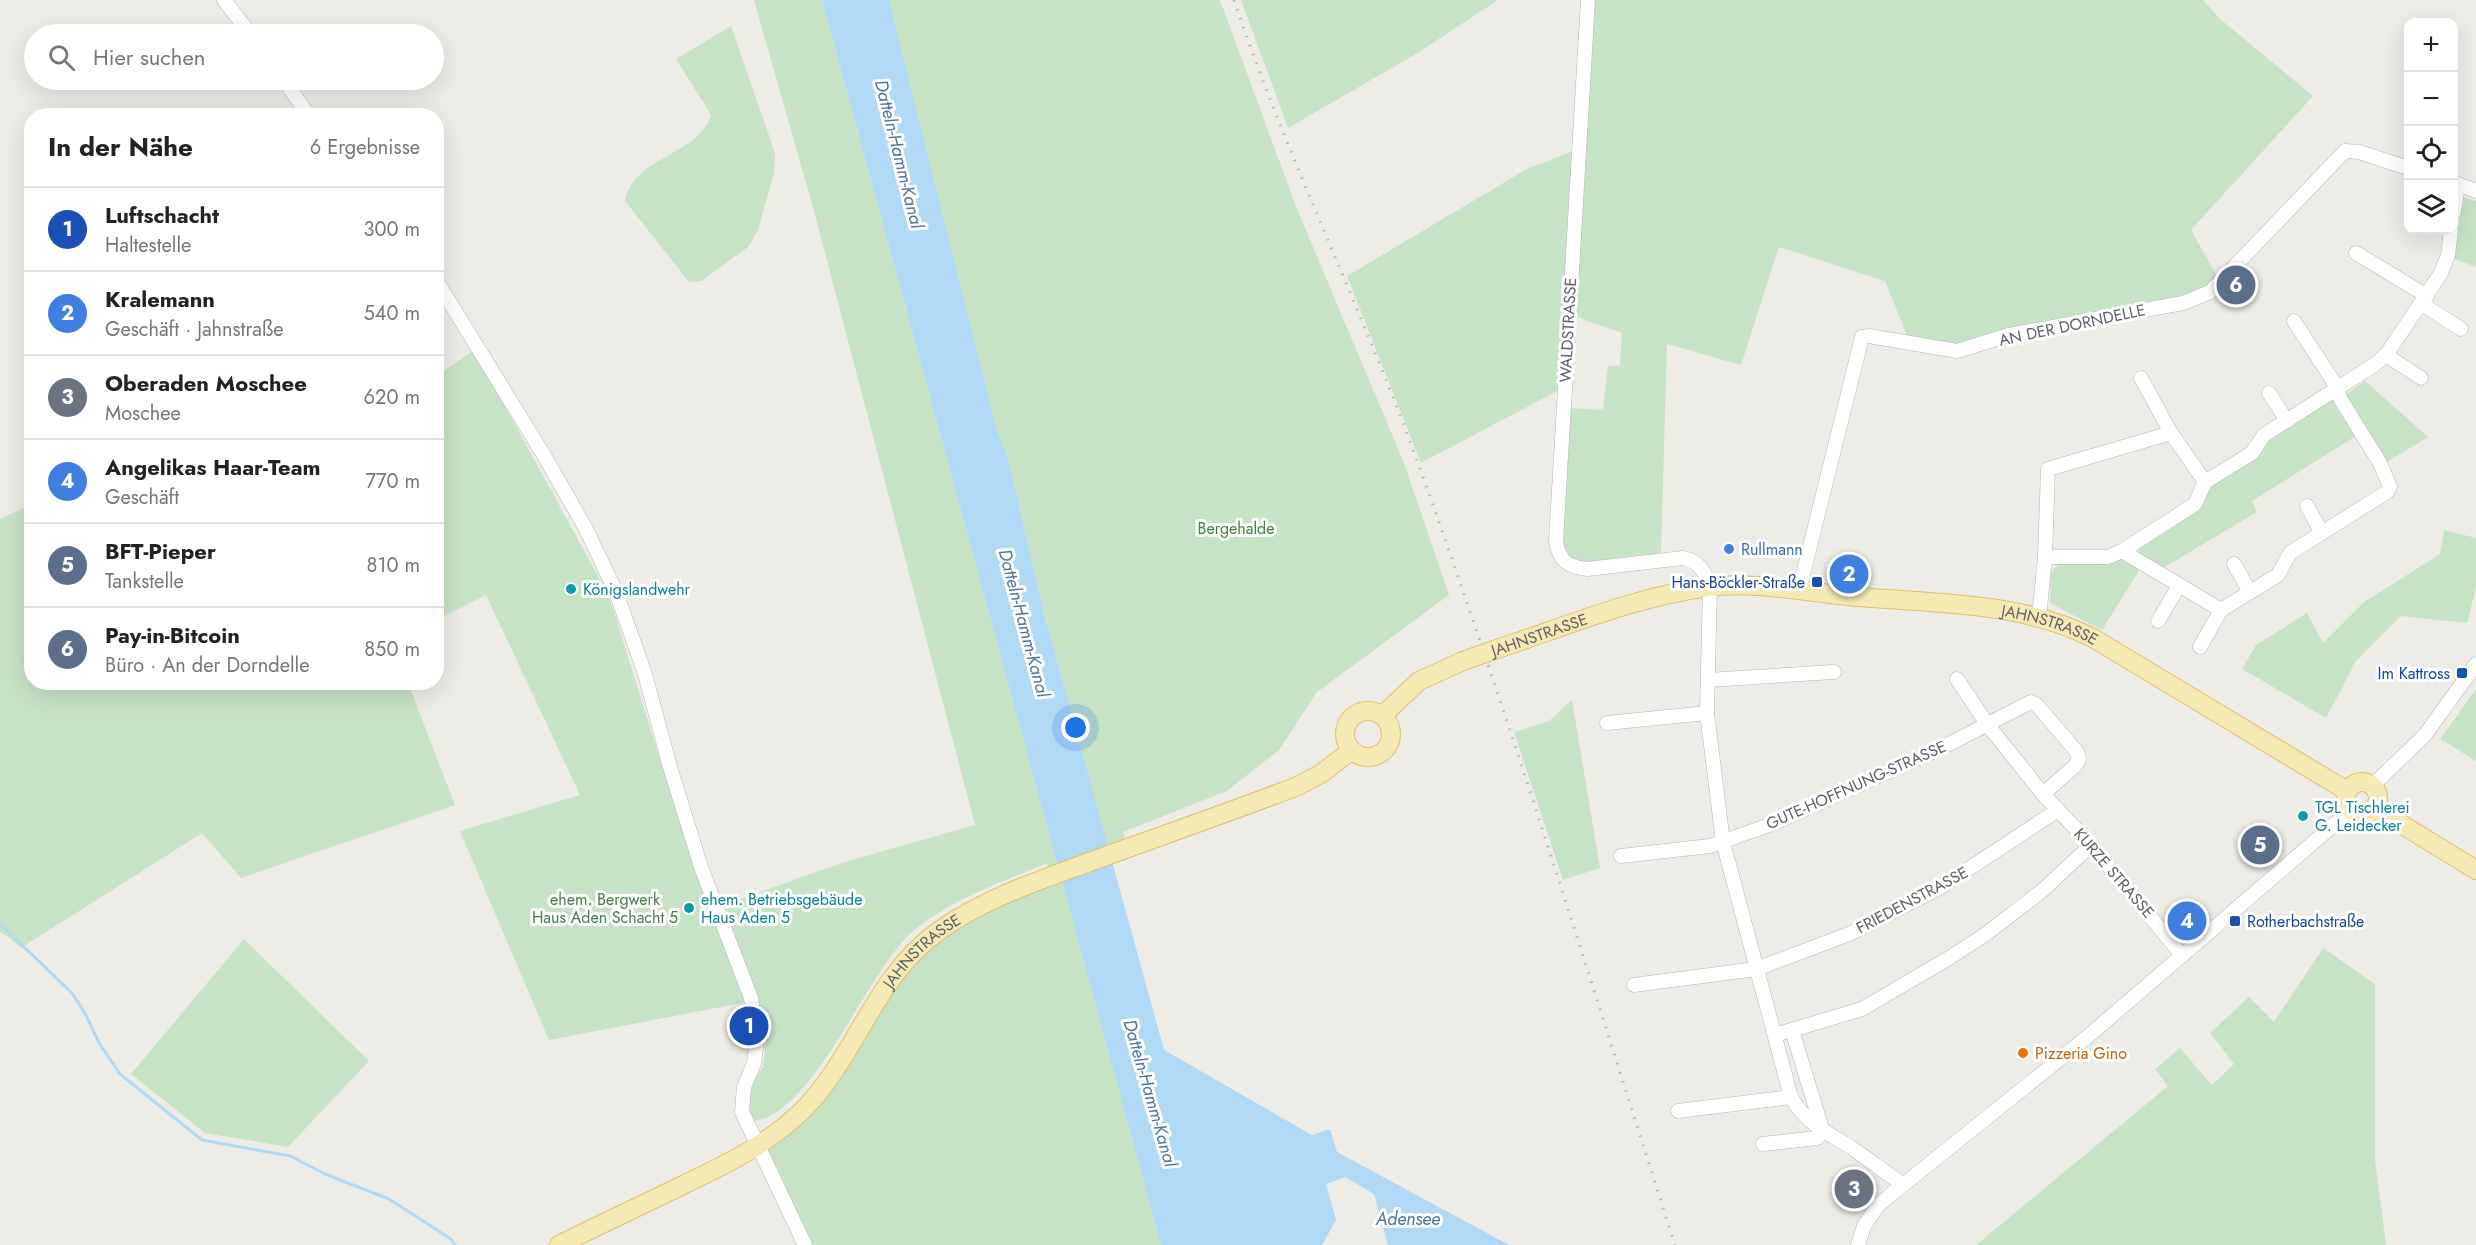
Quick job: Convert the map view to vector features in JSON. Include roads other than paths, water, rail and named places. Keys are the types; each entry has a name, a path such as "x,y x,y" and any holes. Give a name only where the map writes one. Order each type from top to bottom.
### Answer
{"main road":[{"name":"JAHNSTRASSE","path":"1383,715 1419,681 1440,669 1647,599 1710,586 1735,585 2002,610 2039,617 2073,628 2109,647 2347,791"},
{"path":"1371,710 1383,715 1392,733 1391,740 1384,751 1364,757 1352,750 1345,730 1353,717 1371,710"},
{"name":"JAHNSTRASSE","path":"559,1245 756,1147 789,1122 819,1091 843,1058 887,982 919,947 960,916 990,900 1049,877 1298,786 1322,773 1352,750"},
{"path":"2355,783 2372,786 2378,797 2375,808 2362,814 2351,810 2347,804 2347,791 2355,783"},
{"path":"2375,808 2476,870"}],"street":[{"path":"224,0 242,24"},
{"name":"WALDSTRASSE","path":"1588,0 1556,541 1558,554 1562,560 1574,567 1587,569 1658,560 1689,559 1704,570 1710,586"},
{"path":"291,90 303,108"},
{"name":"AN DER DORNDELLE","path":"1799,591 1862,337 1869,336 1958,351 2009,335 2182,303 2210,292 2345,151 2359,152 2404,166"},
{"path":"2458,185 2476,191"},
{"path":"2045,556 2108,557 2122,551 2194,504 2205,482 2252,453 2264,435 2337,390 2386,355 2445,265 2450,234"},
{"path":"2356,253 2461,329"},
{"path":"444,293 545,457 586,529 616,592 645,674 701,867 751,998 758,1040 754,1063 744,1088 742,1112 756,1147 805,1245"},
{"path":"2200,647 2221,610 2278,575 2290,553 2390,487 2380,463 2294,321"},
{"path":"2386,355 2421,378"},
{"path":"2141,378 2171,433 2205,482"},
{"path":"2269,393 2287,421"},
{"path":"2039,617 2045,556 2048,469 2171,433"},
{"path":"2307,506 2322,533"},
{"path":"2122,551 2221,610"},
{"path":"2234,564 2250,592"},
{"path":"1710,586 1707,713 1723,842 1791,1097 1797,1108 1822,1132 1850,1147 1902,1185"},
{"path":"2158,621 2179,586"},
{"path":"2372,786 2425,735 2476,664"},
{"path":"1708,680 1834,672"},
{"name":"KURZE STRASSE","path":"1957,679 1987,724 2043,794 2091,845 2182,955"},
{"path":"1987,724 2031,702 2037,705 2077,752 2079,759 2075,766 2043,794"},
{"path":"1607,723 1707,713"},
{"name":"GUTE-HOFFNUNG-STRASSE","path":"1723,842 1816,806 1987,724"},
{"name":"FRIEDENSTRASSE","path":"1756,969 1849,934 1895,912 1976,865 2058,810"},
{"path":"1858,1245 1869,1216 1902,1185 2086,1038 2351,810"},
{"path":"1621,856 1710,846 1723,842"},
{"path":"1775,1035 1862,1009 1949,958 1986,934 2043,890 2091,845"},
{"path":"1634,985 1756,969"},
{"path":"1792,1030 1822,1132"},
{"path":"1678,1111 1791,1097"},
{"path":"1763,1144 1817,1137 1822,1132"}],"water":[{"path":"822,0 889,0 997,431 1008,458 1045,618 1164,1050 1312,1135 1330,1129 1337,1152 1509,1245 1388,1245 1374,1194 1345,1177 1326,1184 1336,1220 1322,1245 1161,1245"}],"waterway":[{"path":"0,924 72,993 86,1015 99,1043 120,1074 202,1140 290,1156 325,1174 389,1199 451,1239 455,1245"}],"railway":[{"path":"1234,0 1280,123 1380,365 1427,488 1523,771 1675,1245"}],"place":[{"name":"Pay-in-Bitcoin","path":"2236,285"},
{"name":"Rullmann","path":"1729,549"},
{"name":"Kralemann","path":"1849,574"},
{"name":"Hans-Böckler-Straße","path":"1817,582"},
{"name":"Königslandwehr","path":"571,589"},
{"name":"Im Kattross","path":"2462,673"},
{"name":"TGL Tischlerei G. Leidecker","path":"2303,816"},
{"name":"BFT-Pieper","path":"2260,845"},
{"name":"ehem. Betriebsgebäude Haus Aden 5","path":"689,908"},
{"name":"Angelikas Haar-Team","path":"2187,921"},
{"name":"Rotherbachstraße","path":"2235,921"},
{"name":"Luftschacht","path":"749,1026"},
{"name":"Pizzeria Gino","path":"2023,1053"},
{"name":"Oberaden Moschee","path":"1854,1189"}],"water label":[{"name":"Datteln-Hamm-Kanal","path":"899,154"},
{"name":"Datteln-Hamm-Kanal","path":"1024,623"},
{"name":"Datteln-Hamm-Kanal","path":"1150,1093"},
{"name":"Adensee","path":"1408,1219"}],"park label":[{"name":"Bergehalde","path":"1236,528"},
{"name":"ehem. Bergwerk Haus Aden Schacht 5","path":"605,908"}]}
